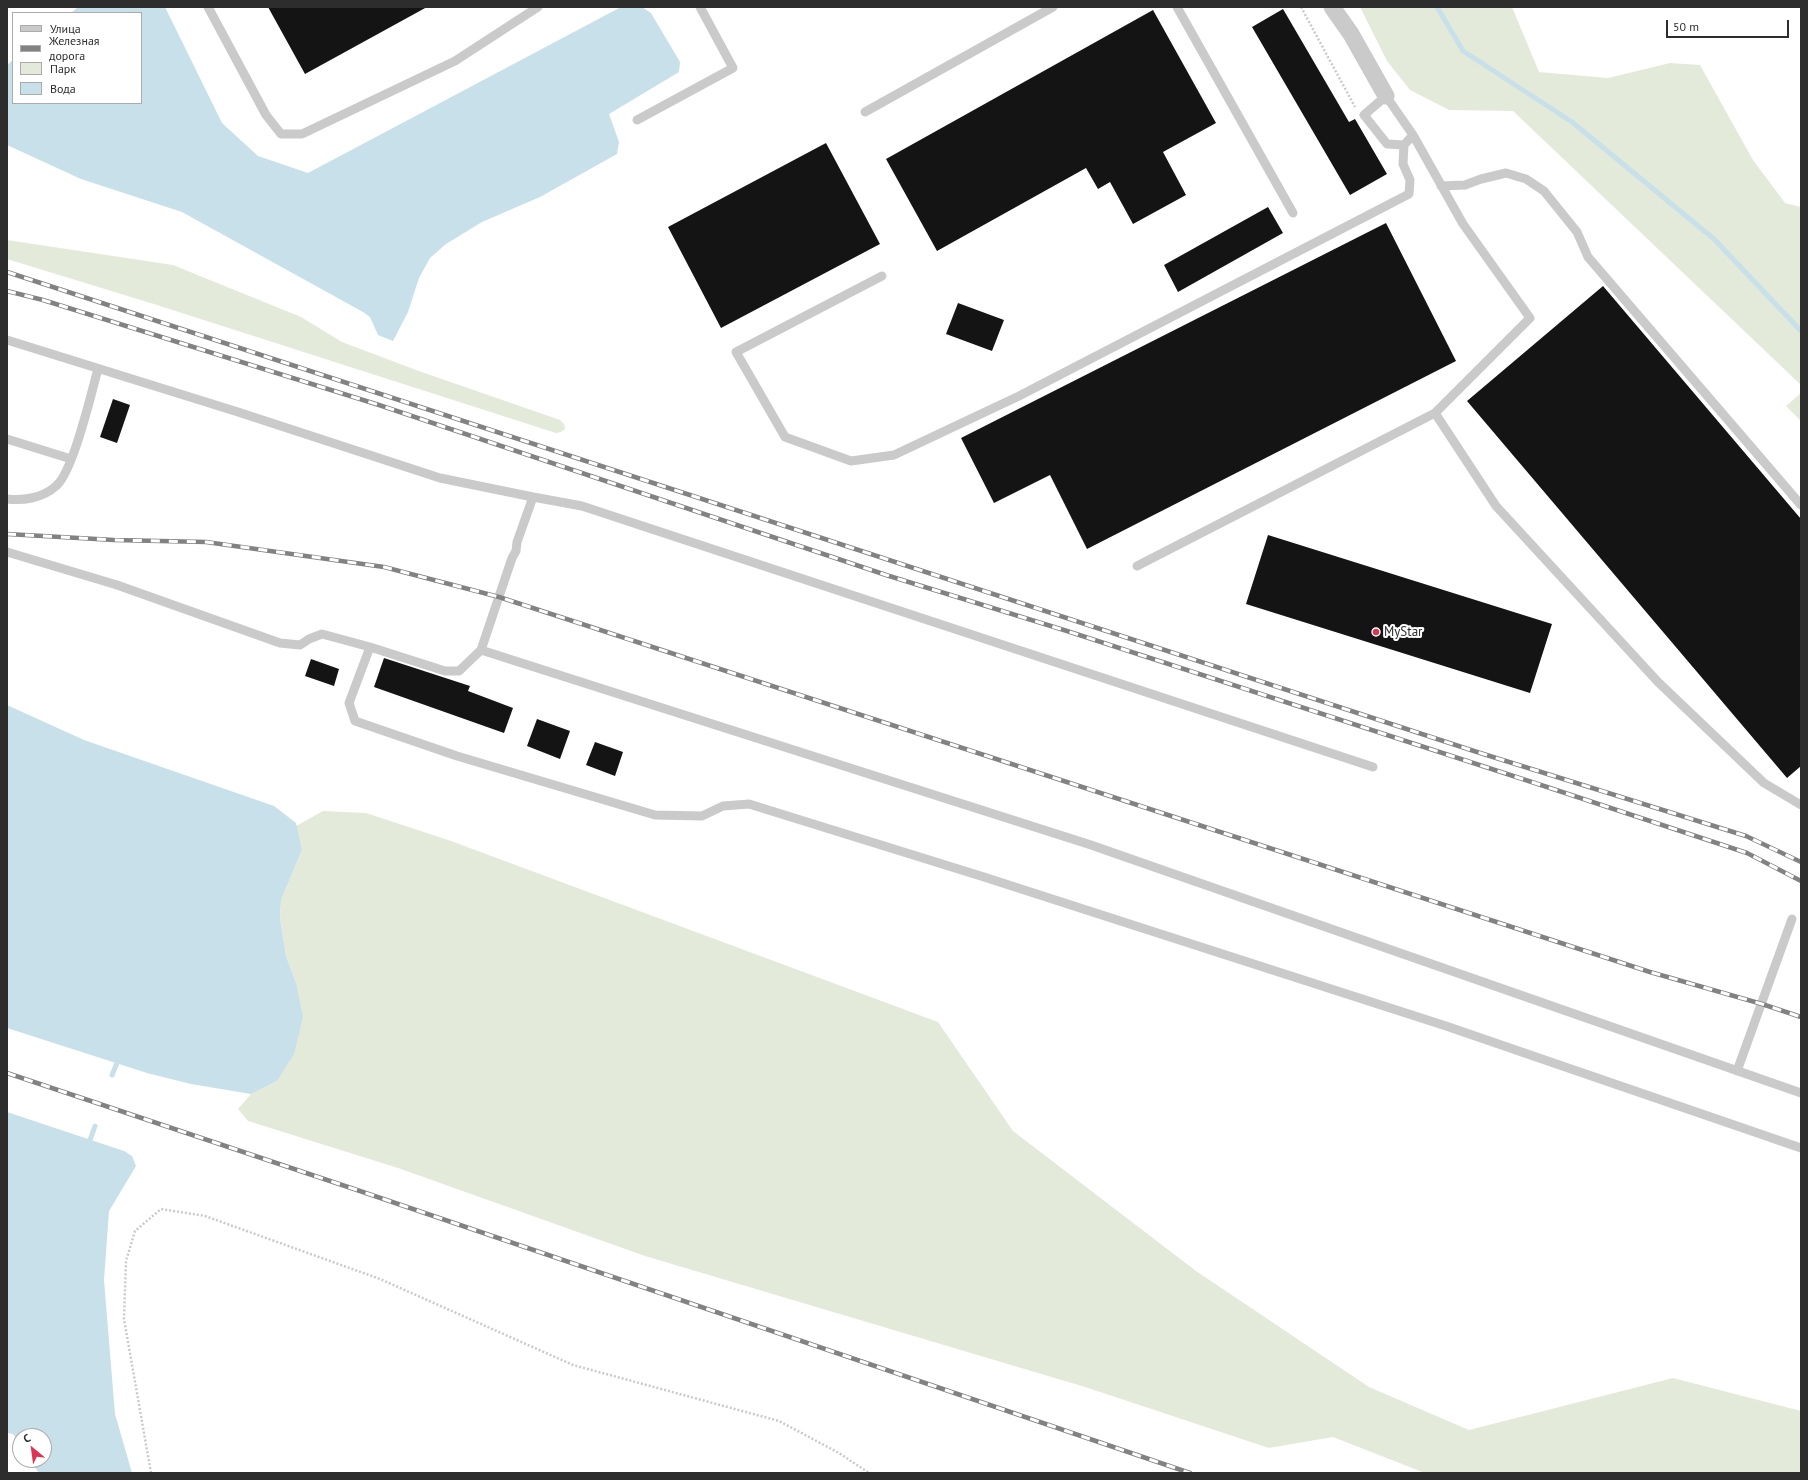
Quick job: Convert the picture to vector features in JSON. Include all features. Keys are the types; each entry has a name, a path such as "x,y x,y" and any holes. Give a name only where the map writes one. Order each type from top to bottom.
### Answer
{"street":[{"path":"1332,7 1351,34 1386,96"}],"lane":[{"path":"208,7 266,115 281,134 302,134 455,61 538,7"},
{"path":"637,120 733,68 700,7"},
{"path":"865,112 1053,7"},
{"path":"1177,7 1293,213"},
{"path":"1137,566 1435,413 1530,318 1463,224 1413,135 1386,96 1364,115 1388,144 1404,145"},
{"path":"882,276 736,352 785,436 851,461 894,455 1019,396 1409,194 1410,180 1403,164 1404,145 1413,135"},
{"path":"1441,186 1464,185 1481,179 1506,174 1526,179 1544,191 1577,232 1588,257 1801,505"},
{"path":"7,340 238,412 440,478 582,506 1373,767"},
{"path":"7,499 17,500 43,495 57,486 68,468 98,369"},
{"path":"1435,413 1496,506 1658,682 1764,783 1801,805"},
{"path":"7,439 71,459"},
{"path":"7,552 117,585 280,643 300,646 309,639 322,634 370,647 445,671 459,671 481,650 512,558 516,551 517,542 533,496"},
{"path":"370,647 348,703 355,721 457,756 655,815 702,816 723,806 749,804 992,879 1438,1023 1801,1148"},
{"path":"481,650 1091,845 1801,1093"},
{"path":"1737,1071 1792,919"}],"path":[{"path":"1301,7 1356,107 1364,115"},
{"path":"151,1473 124,1319 126,1261 135,1231 161,1209 204,1216 380,1279 573,1365 779,1421 839,1454 869,1473"}],"green space":[{"path":"1360,7 1512,7 1539,72 1608,78 1670,63 1700,65 1753,160 1785,203 1801,207 1801,385 1513,111 1449,110 1410,90 1387,61"},
{"path":"7,240 173,265 301,317 342,342 416,370 560,420 564,424 565,429 556,433 157,305 7,259"},
{"path":"1801,393 1801,421 1786,406"},
{"path":"323,811 366,813 451,841 938,1022 1013,1131 1196,1271 1369,1387 1469,1430 1673,1378 1801,1411 1801,1473 1425,1473 1333,1437 1269,1448 1085,1387 645,1256 398,1168 248,1121 238,1109 251,1094 277,1081 296,983 286,956 280,918 281,900 302,850 296,826"}],"water":[{"path":"78,7 165,7 222,123 258,156 308,173 621,7 642,7 651,13 680,62 679,72 609,114 619,142 617,154 540,197 482,222 446,244 430,258 419,278 408,312 393,341 378,335 370,317 363,312 182,212 81,179 7,145 7,65 12,61 12,104 142,104 142,12 72,12"},
{"path":"7,705 84,740 274,806 296,823 302,850 281,900 280,918 286,956 296,983 303,1017 294,1054 277,1081 251,1094 191,1084 147,1073 7,1028"},
{"path":"7,1112 124,1151 132,1156 136,1166 109,1211 104,1280 115,1414 132,1473 39,1473 36,1468 52,1468 52,1428 12,1428 12,1434 7,1433"}],"building":[{"path":"268,7 427,7 305,74"},
{"path":"1283,9 1349,122 1355,119 1387,174 1350,195 1252,27"},
{"path":"1153,10 1216,123 1163,152 1186,195 1133,224 1110,182 1098,189 1086,168 937,251 886,159"},
{"path":"826,143 880,244 721,328 668,227"},
{"path":"1268,207 1283,233 1178,292 1164,265"},
{"path":"1386,223 1456,361 1087,549 1050,475 994,503 961,438"},
{"path":"1603,286 1801,519 1801,766 1787,778 1467,401"},
{"path":"958,303 1004,320 992,351 946,334"},
{"path":"113,399 130,405 117,443 100,437"},
{"path":"1268,535 1552,624 1530,693 1246,604"},
{"path":"384,658 470,686 468,691 513,708 504,733 374,687"},
{"path":"311,659 339,669 334,686 305,676"},
{"path":"537,719 570,731 560,759 527,746"},
{"path":"595,742 623,752 615,776 586,765"}],"waterway":[{"path":"1437,7 1463,51 1572,122 1714,239 1801,331"},
{"path":"112,1075 117,1063"},
{"path":"90,1140 95,1126"}],"railway":[{"path":"7,272 1477,752 1746,836 1801,862"},
{"path":"7,291 43,300 379,405 886,575 1067,631 1544,786 1747,853 1801,881"},
{"path":"7,534 114,540 206,542 384,567 499,597 1650,972 1762,1004 1801,1017"},
{"path":"7,1073 354,1189 1190,1473"}],"place":[{"name":"MyStar","path":"1376,632"}]}
